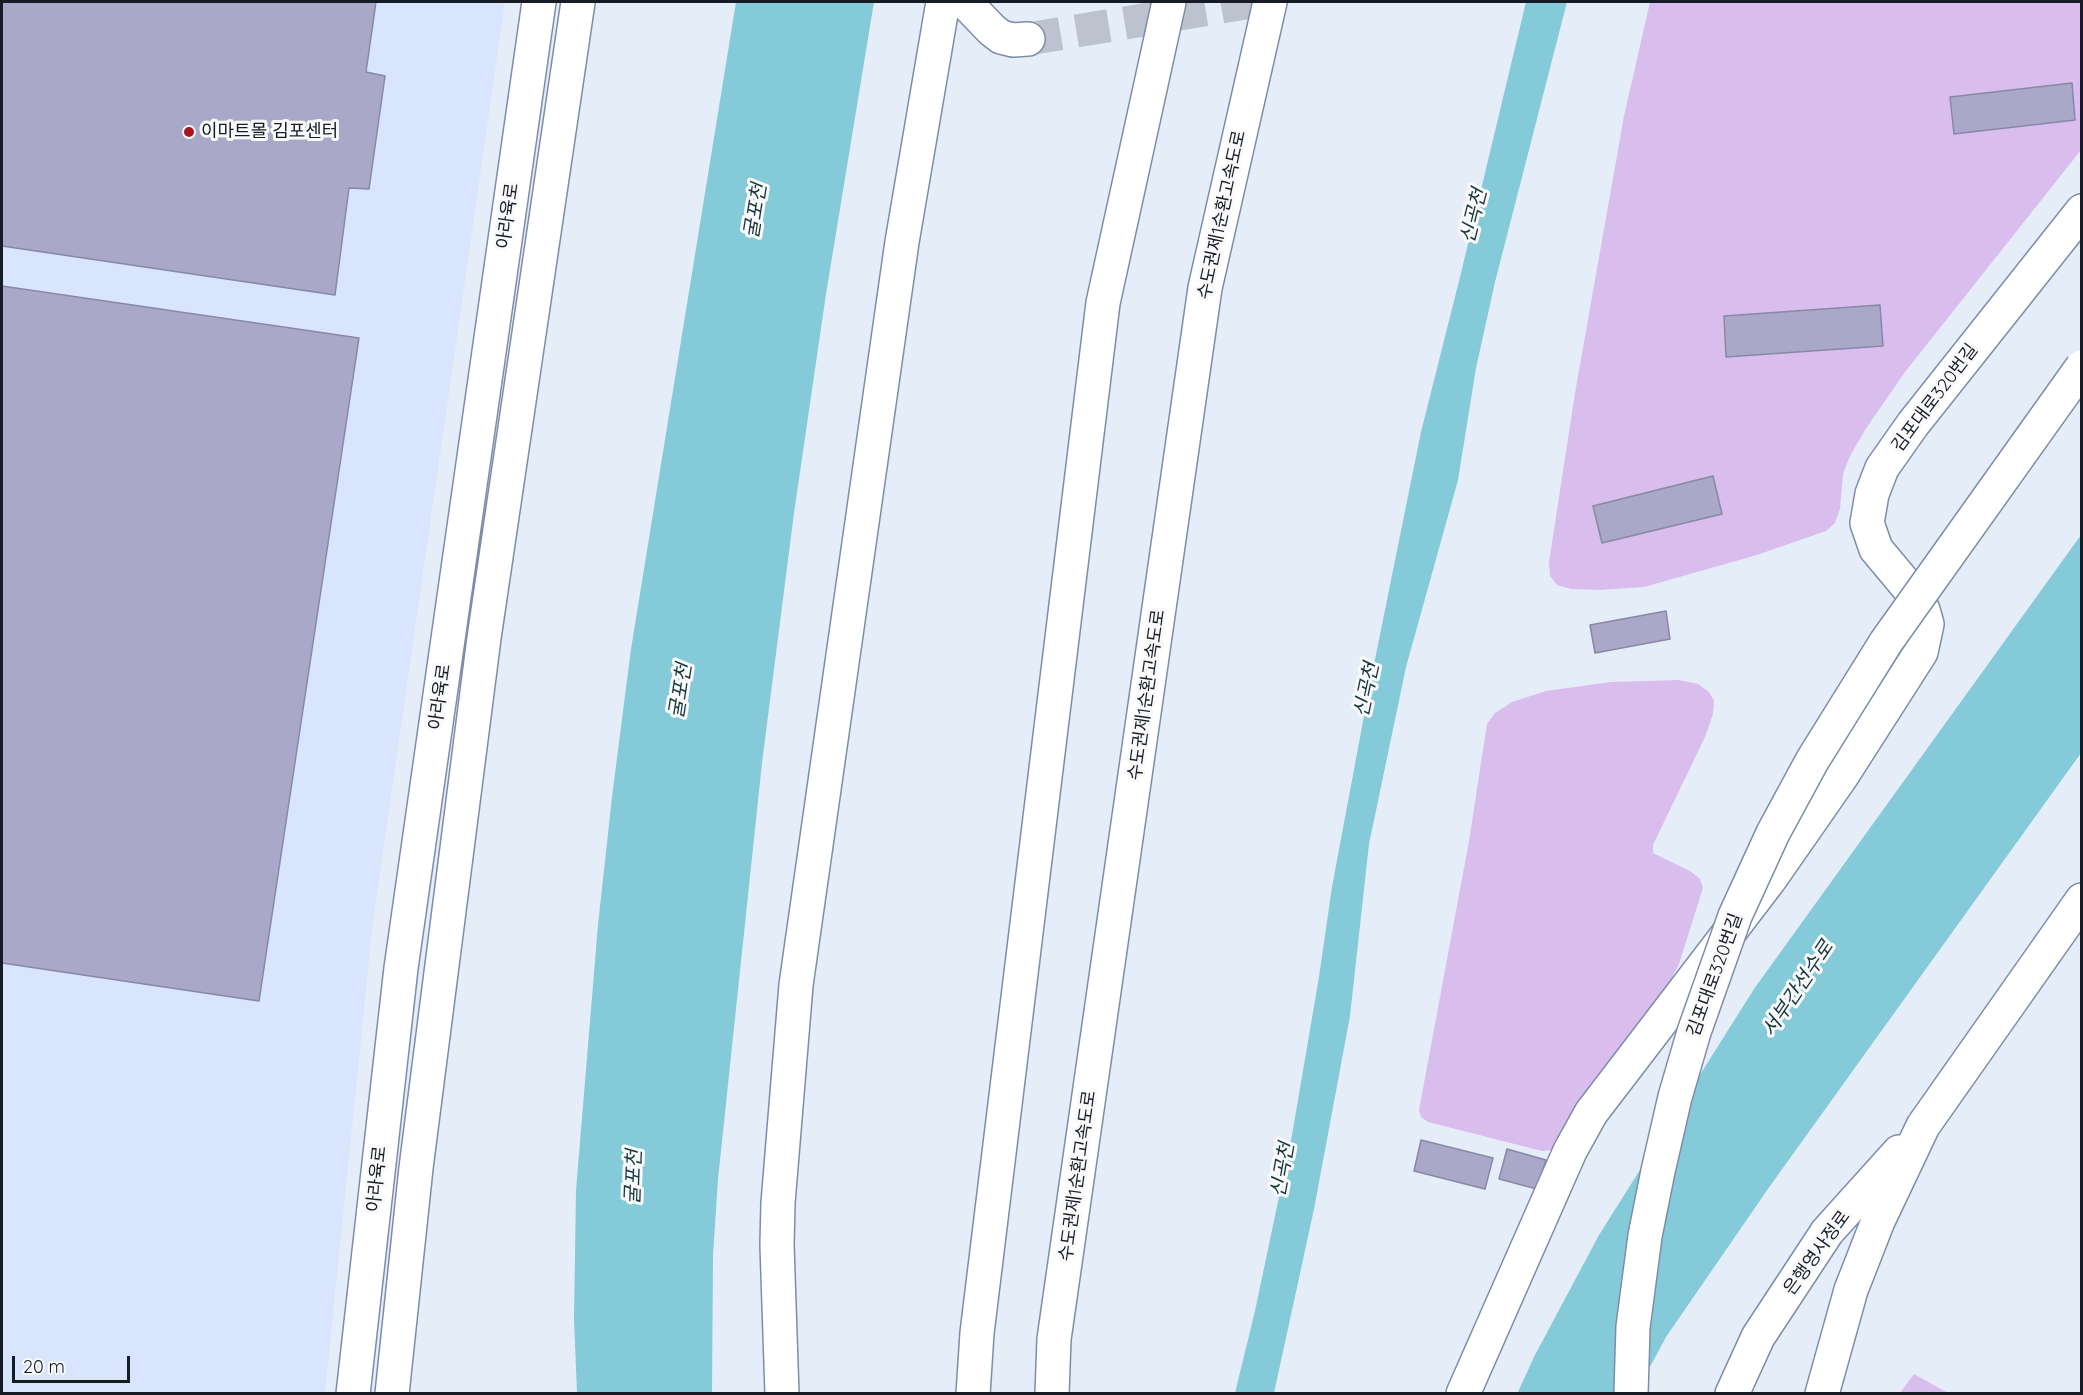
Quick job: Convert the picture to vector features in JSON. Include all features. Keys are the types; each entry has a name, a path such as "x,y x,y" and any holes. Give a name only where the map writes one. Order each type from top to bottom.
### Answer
{"main road":[{"name":"아라육로","path":"353,1394 401,968 539,2"},
{"name":"아라육로","path":"393,1394 416,1168 484,638 578,2"},
{"path":"782,1394 777,1245 778,1203 796,985 902,242 943,2"},
{"path":"965,2 1001,37 1013,40 1028,39"},
{"path":"973,1394 977,1333 1103,303 1169,2"},
{"name":"수도권제1순환고속도로","path":"1052,1394 1054,1339 1205,288 1270,2"},
{"name":"김포대로320번길","path":"1463,1394 1570,1151 1591,1113 1770,879 1841,777 1920,652 1927,624 1923,610 1912,592 1876,549 1867,523 1872,494 1882,468 1913,424 2082,211"},
{"name":"김포대로320번길","path":"1631,1394 1635,1316 1645,1236 1658,1171 1675,1098 1694,1032 1735,916 1773,833 1812,761 1886,642 2082,367"},
{"name":"은행영사정로","path":"1732,1394 1758,1337 1827,1232 1923,1126 2082,900"},
{"name":"은행영사정로","path":"1822,1394 1851,1290 1878,1221 1923,1126"}],"shaded area":[{"path":"2,2 505,2 373,921 325,1393 2,1394"},
{"path":"1650,2 2081,2 2081,150 1905,372 1865,430 1843,474 1840,509 1835,523 1826,531 1757,555 1644,587 1571,589 1557,585 1550,576 1549,562 1575,393 1624,116"},
{"path":"1679,680 1698,684 1709,692 1714,701 1713,714 1705,737 1653,845 1653,853 1690,871 1700,879 1703,888 1679,964 1669,983 1557,1145 1551,1150 1542,1151 1428,1122 1421,1117 1419,1110 1469,841 1487,724 1495,713 1512,702 1546,691 1611,682"},
{"path":"1914,1374 1948,1393 1900,1393"}],"water":[{"name":"굴포천","path":"736,2 874,2 826,294 794,513 762,763 718,1179 713,1255 712,1393 577,1393 574,1319 576,1190 598,925 612,797 631,649"},
{"path":"1526,2 1567,2 1495,282 1476,368 1458,480 1406,667 1369,844 1350,1016 1314,1209 1274,1393 1235,1393 1255,1311 1292,1135 1332,887 1421,432"},
{"name":"서부간선수로","path":"2081,535 2081,753 1770,1186 1666,1337 1636,1393 1517,1394 1535,1355 1599,1235 1754,989"}],"building":[{"name":"이마트몰 김포센터","path":"2,2 376,2 366,72 385,76 369,189 349,188 335,295 2,246"},
{"path":"2072,83 2075,120 1954,134 1950,97"},
{"path":"2,286 359,338 259,1001 2,963"},
{"path":"1880,305 1883,346 1726,357 1724,316"},
{"path":"1713,476 1722,514 1602,543 1593,506"},
{"path":"1666,611 1670,639 1595,653 1590,625"},
{"path":"1421,1140 1493,1158 1485,1189 1414,1171"},
{"path":"1507,1149 1546,1160 1537,1189 1499,1179"}],"tunnel":[{"path":"1028,39 1252,2"}],"place":[{"name":"이마트몰 김포센터","path":"189,132"}],"water label":[{"name":"신곡천","path":"1474,216"},
{"name":"신곡천","path":"1367,690"},
{"name":"신곡천","path":"1283,1170"}]}
